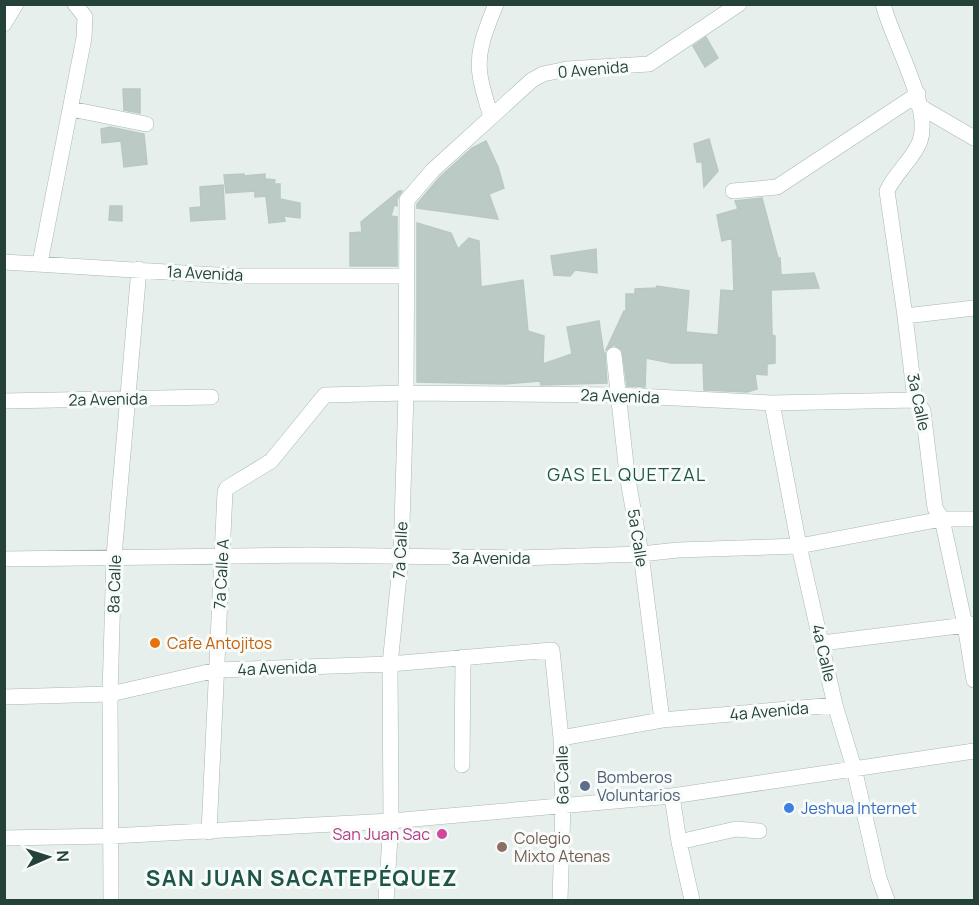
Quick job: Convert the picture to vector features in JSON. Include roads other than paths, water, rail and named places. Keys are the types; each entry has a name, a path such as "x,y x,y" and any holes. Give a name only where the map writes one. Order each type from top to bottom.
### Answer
{"street":[{"path":"4,24 16,4"},
{"path":"40,263 84,38 86,17 75,4"},
{"path":"491,117 480,77 479,63 485,32 496,4"},
{"name":"0 Avenida","path":"407,200 433,170 532,80 543,74 567,69 649,64 739,4"},
{"name":"3a Calle","path":"883,4 918,100 922,132 919,143 892,180 887,192 915,400 923,411 935,508 942,519 970,624 975,680"},
{"path":"733,191 777,187 918,100 975,138"},
{"path":"71,109 146,124"},
{"name":"7a Calle","path":"386,900 391,821 390,664 401,557 406,393 407,200"},
{"name":"1a Avenida","path":"4,262 232,276 405,276"},
{"name":"8a Calle","path":"111,900 110,694 114,556 139,269"},
{"path":"905,316 975,308"},
{"name":"5a Calle","path":"614,355 627,474 641,554 662,720"},
{"name":"2a Avenida","path":"325,395 406,393 617,395 772,403 915,400"},
{"name":"7a Calle A","path":"209,832 225,492 227,488 271,461 325,395"},
{"name":"2a Avenida","path":"4,401 211,397"},
{"name":"4a Calle","path":"772,403 799,546 836,705 886,900"},
{"name":"3a Avenida","path":"4,559 222,555 519,558 641,554 678,550 799,546 942,519 975,519"},
{"path":"822,643 970,624"},
{"name":"4a Avenida","path":"4,697 110,694 217,670 390,664 552,650"},
{"name":"6a Calle","path":"552,650 561,738 563,805 560,900"},
{"path":"462,765 463,657"},
{"name":"4a Avenida","path":"561,738 662,720 836,705"},
{"path":"4,838 209,832 391,821 672,796 975,751"},
{"path":"672,796 679,842 693,900"},
{"path":"679,842 736,829 759,831"}],"place":[{"name":"Cafe Antojitos","path":"155,643"},
{"name":"Bomberos Voluntarios","path":"585,786"},
{"name":"Jeshua Internet","path":"789,808"},
{"name":"San Juan Sac","path":"442,834"},
{"name":"Colegio Mixto Atenas","path":"502,847"}],"district":[{"name":"GAS EL QUETZAL","path":"627,474"},
{"name":"SAN JUAN SACATEPÉQUEZ","path":"302,878"}]}
